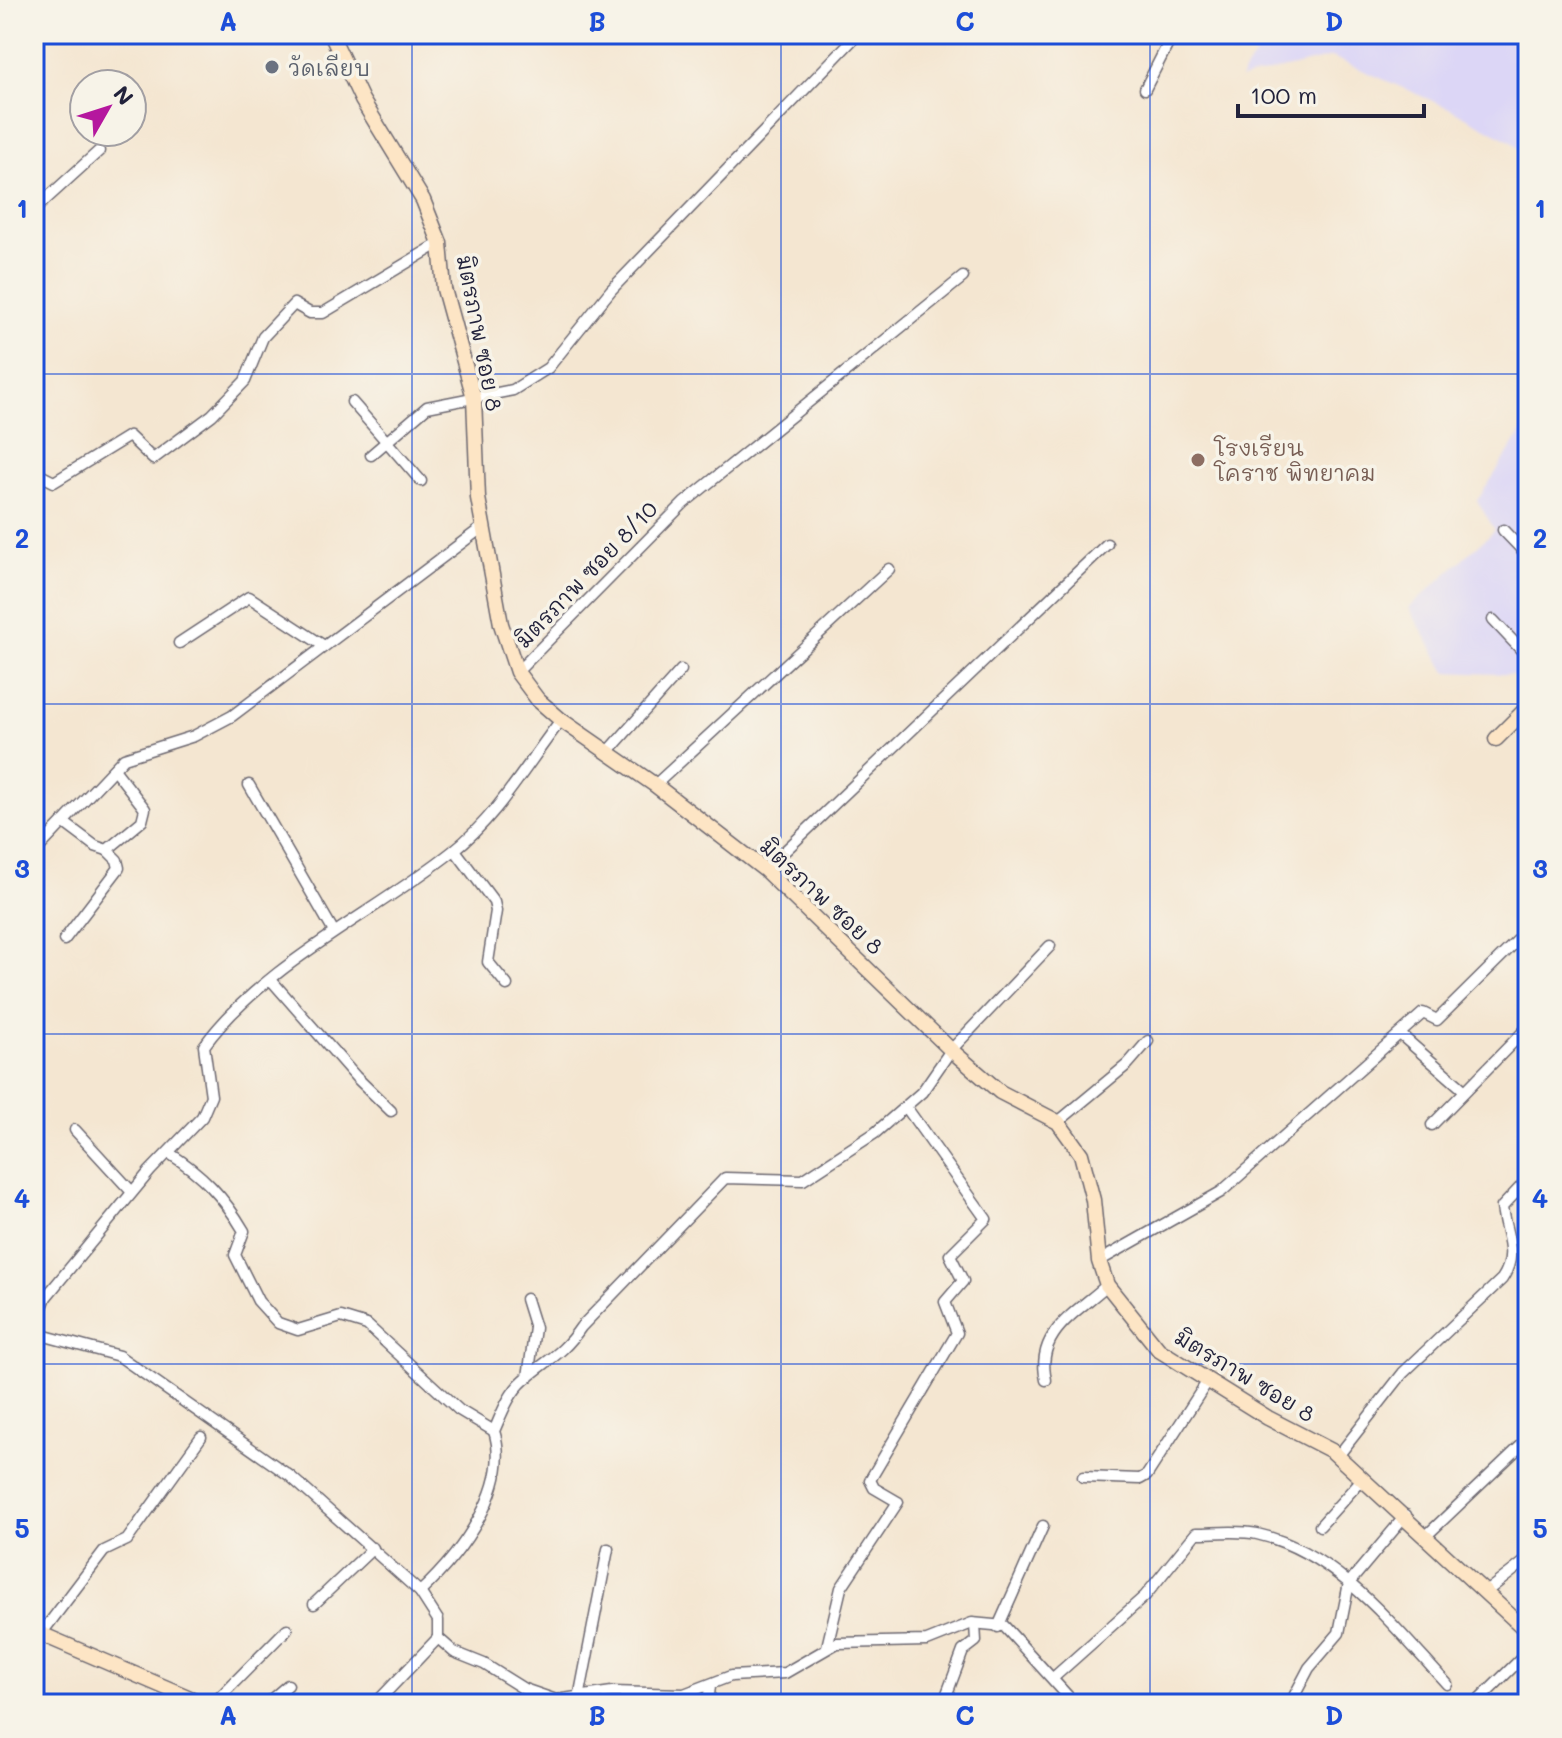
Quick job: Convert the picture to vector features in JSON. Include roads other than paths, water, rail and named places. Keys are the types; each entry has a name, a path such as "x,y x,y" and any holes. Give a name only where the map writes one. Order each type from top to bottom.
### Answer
{"street":[{"name":"มิตรภาพ ซอย 8","path":"331,34 362,100 423,200 440,243 444,289 474,398 478,498 501,624 517,672 538,700 561,720 655,785 765,870 951,1050 1000,1092 1058,1122 1081,1154 1093,1200 1099,1261 1107,1285 1159,1350 1207,1382 1338,1456 1406,1515 1528,1632"},
{"path":"371,455 427,407 513,390 548,368 611,290 858,34"},
{"path":"1145,89 1173,34"},
{"path":"34,210 99,151"},
{"path":"34,472 54,482 129,436 153,459 167,452 212,415 245,381 263,337 294,304 310,313 323,313 440,243"},
{"name":"มิตรภาพ ซอย 8/10","path":"517,672 684,503 963,277"},
{"path":"352,402 421,481"},
{"path":"34,853 124,758 194,736 232,716 484,526"},
{"path":"1503,530 1528,556"},
{"path":"765,870 1107,544"},
{"path":"655,785 889,569"},
{"path":"179,643 249,597 324,646"},
{"path":"1493,620 1528,657"},
{"path":"608,752 681,670"},
{"path":"1496,739 1528,707"},
{"path":"375,1704 438,1638 438,1620 420,1592 290,1476 119,1356 34,1330 46,1297 132,1192 202,1117 211,1096 204,1046 224,1018 334,932 455,850 495,814 513,782 561,720"},
{"path":"107,850 145,815 145,809 114,769"},
{"path":"249,785 334,932"},
{"path":"63,822 95,846 107,850 117,860 119,868 64,940"},
{"path":"455,850 494,902 488,962 507,985"},
{"path":"1099,1261 1221,1192 1423,1013 1437,1020 1528,930"},
{"path":"494,1431 508,1400 528,1377 564,1352 581,1327 725,1178 803,1180 875,1133 922,1092 951,1050 1050,946"},
{"path":"272,981 356,1077 391,1111"},
{"path":"1432,1125 1528,1027"},
{"path":"1401,1035 1464,1090"},
{"path":"1058,1122 1128,1064 1148,1041"},
{"path":"827,1647 841,1588 898,1502 874,1488 870,1480 957,1333 945,1302 963,1281 950,1255 986,1219 906,1107"},
{"path":"75,1130 132,1192"},
{"path":"169,1153 199,1172 234,1214 244,1231 235,1255 258,1301 278,1323 298,1330 341,1317 367,1325 459,1410 494,1431 501,1452 495,1480 464,1546 420,1592"},
{"path":"1338,1456 1403,1373 1502,1279 1511,1265 1513,1253 1502,1207 1528,1179"},
{"path":"1046,1380 1041,1359 1049,1337 1107,1285"},
{"path":"526,1299 535,1328 528,1377"},
{"path":"1083,1477 1140,1479 1147,1475 1207,1382"},
{"path":"201,1437 127,1540 104,1551 38,1632 204,1704"},
{"path":"1427,1535 1528,1439"},
{"path":"1320,1526 1363,1478"},
{"path":"1290,1704 1309,1668 1339,1633 1349,1583 1406,1515"},
{"path":"998,1627 1043,1526"},
{"path":"1053,1678 1145,1596 1196,1533 1256,1534 1301,1550 1349,1583 1447,1684"},
{"path":"314,1604 373,1548"},
{"path":"580,1693 608,1549"},
{"path":"1487,1591 1528,1559"},
{"path":"945,1699 963,1651 976,1641 975,1624"},
{"path":"438,1638 454,1652 484,1664 524,1689 555,1702 580,1693 684,1694 731,1676 785,1673 837,1643 927,1641 975,1624 1004,1626 1075,1704"},
{"path":"213,1704 287,1629"},
{"path":"1475,1704 1528,1652"},
{"path":"266,1704 288,1685"},
{"path":"708,1704 710,1686"}],"place":[{"name":"วัดเลียบ","path":"272,67"},
{"name":"โรงเรียน โคราช พิทยาคม","path":"1198,460"}]}
